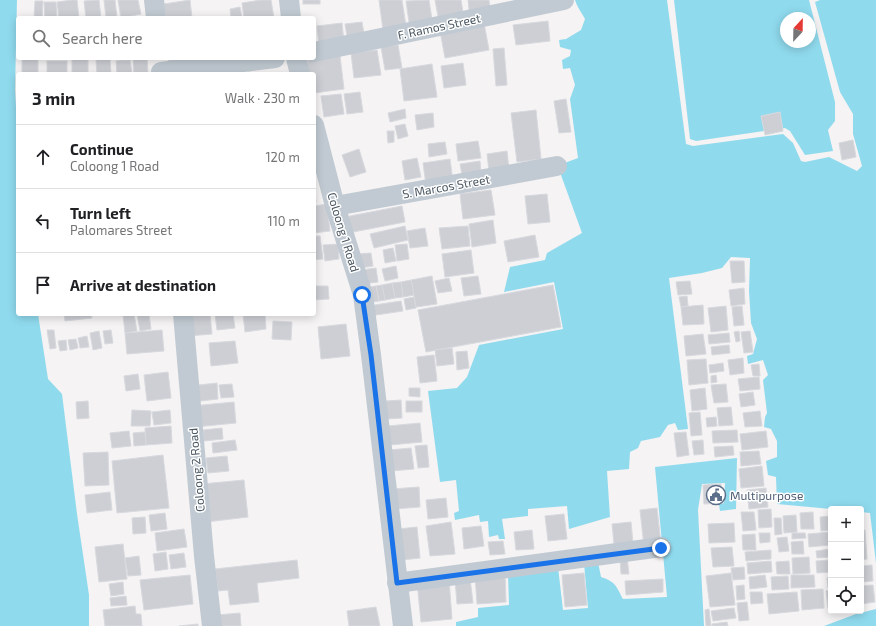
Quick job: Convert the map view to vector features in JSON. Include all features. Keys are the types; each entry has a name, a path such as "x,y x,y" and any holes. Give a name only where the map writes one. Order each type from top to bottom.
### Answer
{"street":[{"path":"154,0 156,16"},
{"path":"289,0 291,16"},
{"name":"F. Ramos Street","path":"316,52 564,0"},
{"path":"161,68 252,60"},
{"path":"296,60 300,72"},
{"name":"Coloong 1 Road","path":"316,133 362,295 371,355 402,626"},
{"name":"S. Marcos Street","path":"336,206 558,166"},
{"name":"Coloong 2 Road","path":"182,316 204,556 212,626"},
{"path":"397,583 661,548"}],"water":[{"path":"0,0 17,0 15,90 16,316 38,316 48,379 62,394 89,595 89,626 0,626"},
{"path":"575,0 667,0 686,144 693,146 783,134 793,143 801,161 805,162 829,157 857,171 862,166 853,134 853,114 840,92 815,2 820,0 876,0 876,563 870,513 864,512 864,506 828,506 828,509 777,504 776,477 768,475 766,461 777,457 777,441 771,429 764,427 767,413 763,380 768,375 763,360 748,364 747,356 753,354 757,339 751,323 749,291 750,258 731,257 722,268 702,273 669,278 688,429 678,430 675,423 668,425 660,437 641,441 638,448 630,452 629,469 607,471 610,517 569,529 567,506 528,509 528,516 502,519 505,539 499,539 498,535 489,537 488,521 480,522 479,515 455,520 454,513 459,511 456,480 440,482 428,391 457,388 467,377 479,345 563,329 554,282 504,292 510,267 545,260 547,253 582,233 561,175 562,164 578,158 570,99 575,85 570,68 563,69 562,60 570,56 571,50 560,47 559,40 566,39 581,30 585,19"},
{"path":"674,0 809,0 812,12 780,12 780,48 816,48 816,27 835,102 835,121 828,130 833,151 805,155 790,131 785,128 696,141 690,139"},
{"path":"737,458 736,509 720,511 719,504 724,503 725,483 702,484 698,510 704,626 456,626 456,622 478,617 478,608 509,605 508,573 558,567 563,610 588,608 584,563 598,562 601,577 615,585 623,599 667,597 655,467"},
{"path":"876,609 876,626 824,626 856,614 864,614 864,612"}],"building":[{"path":"77,0 79,16 59,16 57,2"},
{"path":"99,0 101,16 86,16 84,1"},
{"path":"104,0 115,0 117,16 106,16"},
{"path":"118,0 138,0 141,14 121,16"},
{"path":"190,0 192,16 166,16 164,4"},
{"path":"271,0 274,16 244,16 242,3"},
{"path":"303,0 320,0 320,4 303,4"},
{"path":"379,0 402,0 406,26 383,30"},
{"path":"429,0 433,26 410,29 406,1"},
{"path":"435,0 461,0 464,19 439,22"},
{"path":"468,0 489,0 491,15 470,18"},
{"path":"35,1 43,1 42,16 34,16"},
{"path":"44,2 56,2 57,16 45,16"},
{"path":"240,7 242,16 231,16 230,9"},
{"path":"548,21 550,41 516,45 513,25"},
{"path":"362,22 365,39 348,42 345,24"},
{"path":"342,23 344,42 319,45 317,26"},
{"path":"484,23 489,50 445,58 440,31"},
{"path":"398,45 402,68 385,70 381,47"},
{"path":"504,48 507,85 496,86 493,49"},
{"path":"377,50 381,75 354,78 351,53"},
{"path":"340,56 344,89 316,93 316,72 309,72 307,60"},
{"path":"22,60 38,60 38,72 22,72"},
{"path":"72,60 88,60 88,72 72,72"},
{"path":"96,60 110,60 111,72 97,72"},
{"path":"130,60 132,72 117,72 116,61"},
{"path":"133,60 147,60 148,72 134,72"},
{"path":"168,60 195,60 169,67"},
{"path":"47,61 67,61 67,72 47,72"},
{"path":"463,63 466,85 444,88 441,66"},
{"path":"432,64 437,97 404,101 400,69"},
{"path":"360,92 363,112 347,114 344,94"},
{"path":"341,94 344,114 324,117 321,96"},
{"path":"566,99 571,132 559,133 554,101"},
{"path":"405,109 406,118 390,122 388,113"},
{"path":"536,110 541,159 517,162 511,113"},
{"path":"780,112 783,131 765,135 761,116"},
{"path":"433,113 434,127 417,130 415,115"},
{"path":"405,124 408,136 398,139 395,126"},
{"path":"387,131 394,131 394,142 388,143"},
{"path":"853,140 856,157 842,160 839,143"},
{"path":"478,141 481,158 458,161 456,144"},
{"path":"445,142 447,154 429,157 428,144"},
{"path":"359,149 366,172 350,177 342,155"},
{"path":"507,151 509,169 489,171 487,154"},
{"path":"417,158 421,177 405,180 402,161"},
{"path":"450,159 453,182 426,185 423,163"},
{"path":"480,161 481,172 462,175 460,164"},
{"path":"491,190 495,215 463,219 460,194"},
{"path":"547,194 550,222 528,224 525,196"},
{"path":"327,204 330,231 316,233 316,206"},
{"path":"402,206 405,222 348,233 345,217"},
{"path":"493,220 496,243 472,247 469,224"},
{"path":"405,226 408,240 374,248 370,234"},
{"path":"468,226 470,246 442,249 439,228"},
{"path":"425,228 428,246 410,248 407,231"},
{"path":"535,235 539,257 508,262 504,241"},
{"path":"316,236 320,236 323,259 316,260"},
{"path":"338,244 339,259 325,261 323,245"},
{"path":"407,244 409,259 397,261 395,245"},
{"path":"393,248 396,261 385,263 383,250"},
{"path":"471,250 474,273 445,277 442,254"},
{"path":"371,253 373,266 360,268 358,254"},
{"path":"730,261 744,261 745,282 732,283"},
{"path":"396,266 398,278 385,281 382,269"},
{"path":"376,268 378,282 363,284 361,270"},
{"path":"432,276 437,304 416,307 411,280"},
{"path":"478,276 481,294 464,296 461,278"},
{"path":"449,278 452,291 438,293 435,281"},
{"path":"411,280 414,295 403,297 401,282"},
{"path":"690,281 692,294 678,295 676,282"},
{"path":"401,282 403,297 395,298 392,283"},
{"path":"392,283 395,298 385,300 382,285"},
{"path":"382,285 385,300 379,301 376,286"},
{"path":"553,285 561,327 426,352 418,310"},
{"path":"316,286 328,286 329,299 316,300"},
{"path":"376,286 379,301 366,303 364,288"},
{"path":"744,288 745,304 731,306 729,290"},
{"path":"687,296 688,306 681,307 679,297"},
{"path":"414,297 416,308 406,310 404,299"},
{"path":"401,301 403,311 369,316 368,306"},
{"path":"703,305 704,324 683,325 681,307"},
{"path":"726,306 728,330 711,332 708,308"},
{"path":"742,306 744,325 734,326 732,307"},
{"path":"64,316 92,316 92,318 65,321"},
{"path":"123,316 134,316 137,331 125,333"},
{"path":"137,316 149,316 151,329 140,331"},
{"path":"185,316 210,316 212,334 188,336"},
{"path":"215,316 233,316 235,328 217,330"},
{"path":"243,316 265,316 266,329 245,332"},
{"path":"273,321 292,322 291,340 272,339"},
{"path":"346,324 350,356 321,359 318,327"},
{"path":"47,330 54,330 56,348 50,349"},
{"path":"111,330 113,343 105,344 103,331"},
{"path":"162,330 164,351 127,354 125,333"},
{"path":"99,331 102,348 93,350 90,333"},
{"path":"739,331 740,341 736,342 734,332"},
{"path":"750,331 753,352 744,353 741,332"},
{"path":"729,333 730,342 709,344 708,335"},
{"path":"703,334 706,354 686,356 684,336"},
{"path":"87,336 89,347 80,348 78,338"},
{"path":"76,339 78,348 70,350 68,340"},
{"path":"66,340 67,350 60,351 58,341"},
{"path":"235,341 238,363 211,366 209,343"},
{"path":"729,345 730,353 712,355 711,347"},
{"path":"452,348 454,364 437,366 435,350"},
{"path":"467,351 469,368 457,370 456,352"},
{"path":"434,355 437,381 420,383 417,357"},
{"path":"743,358 744,373 730,375 728,360"},
{"path":"706,359 708,383 689,385 687,360"},
{"path":"723,363 724,371 710,373 709,365"},
{"path":"759,364 760,376 753,376 751,365"},
{"path":"168,372 171,398 147,401 144,375"},
{"path":"138,374 140,389 126,391 124,376"},
{"path":"716,375 717,382 711,383 711,376"},
{"path":"759,377 760,389 740,391 738,379"},
{"path":"217,383 218,399 192,402 190,386"},
{"path":"232,384 234,397 221,398 219,385"},
{"path":"726,384 728,402 714,403 711,385"},
{"path":"409,388 420,388 420,397 409,396"},
{"path":"705,388 707,409 692,411 690,390"},
{"path":"753,392 755,405 741,407 739,394"},
{"path":"401,400 402,418 387,419 386,401"},
{"path":"88,401 89,418 77,419 76,402"},
{"path":"406,401 422,401 422,412 406,412"},
{"path":"234,402 236,423 195,427 192,406"},
{"path":"731,407 733,425 719,426 717,408"},
{"path":"132,410 151,411 150,426 131,426"},
{"path":"170,410 171,423 154,425 152,412"},
{"path":"760,411 762,426 745,427 743,413"},
{"path":"700,412 702,435 691,436 689,413"},
{"path":"716,417 717,426 707,427 706,418"},
{"path":"420,423 422,442 390,445 388,426"},
{"path":"171,426 172,443 146,445 145,428"},
{"path":"222,428 223,439 204,441 203,430"},
{"path":"737,430 738,442 713,443 712,431"},
{"path":"129,431 131,446 112,448 110,433"},
{"path":"766,431 768,447 742,450 740,434"},
{"path":"145,432 146,445 134,446 133,433"},
{"path":"686,432 689,455 677,457 674,433"},
{"path":"235,440 237,450 213,453 212,443"},
{"path":"703,440 704,454 694,455 692,441"},
{"path":"427,445 429,467 418,468 415,446"},
{"path":"733,446 734,455 715,457 714,447"},
{"path":"411,448 414,469 391,471 389,450"},
{"path":"759,451 761,464 741,466 740,452"},
{"path":"108,452 109,485 85,486 83,453"},
{"path":"163,455 169,508 117,513 112,461"},
{"path":"227,456 229,471 208,473 206,458"},
{"path":"762,466 764,486 741,488 739,469"},
{"path":"244,480 248,517 206,522 202,484"},
{"path":"721,484 722,503 704,504 703,485"},
{"path":"419,487 420,507 394,509 393,489"},
{"path":"766,488 768,507 749,509 747,490"},
{"path":"110,492 112,510 87,513 85,495"},
{"path":"446,498 448,517 428,519 426,500"},
{"path":"657,508 661,544 644,546 640,510"},
{"path":"771,509 772,527 759,528 758,510"},
{"path":"741,512 754,512 756,530 743,531"},
{"path":"813,512 814,529 801,529 800,513"},
{"path":"165,513 167,529 151,531 149,515"},
{"path":"564,514 567,539 548,541 545,516"},
{"path":"796,515 797,532 784,533 783,516"},
{"path":"828,516 828,530 821,531 820,517"},
{"path":"145,517 146,533 133,534 132,518"},
{"path":"774,518 781,518 782,534 775,535"},
{"path":"451,522 455,554 430,556 426,526"},
{"path":"631,522 633,543 614,544 612,524"},
{"path":"734,523 735,542 709,543 708,524"},
{"path":"481,526 484,546 464,549 462,528"},
{"path":"417,527 420,558 402,560 398,529"},
{"path":"184,529 187,547 157,551 155,533"},
{"path":"532,530 534,549 516,550 514,532"},
{"path":"864,530 865,530 867,559 864,560"},
{"path":"828,532 828,545 809,547 808,534"},
{"path":"759,533 770,533 770,542 760,543"},
{"path":"792,533 805,533 806,538 792,539"},
{"path":"755,534 756,550 743,550 742,535"},
{"path":"787,537 789,551 779,552 777,538"},
{"path":"503,541 505,554 490,555 488,542"},
{"path":"803,541 804,554 792,554 791,542"},
{"path":"123,544 127,579 99,582 95,547"},
{"path":"732,547 734,566 713,567 711,548"},
{"path":"828,549 828,557 817,558 816,551"},
{"path":"771,550 771,559 746,561 745,552"},
{"path":"166,552 168,569 155,571 153,554"},
{"path":"184,553 186,567 171,569 169,555"},
{"path":"139,556 141,575 128,576 125,558"},
{"path":"627,557 629,574 621,574 620,558"},
{"path":"809,557 810,573 793,574 792,558"},
{"path":"297,560 299,578 257,583 259,602 230,605 228,590 218,591 215,569"},
{"path":"828,560 828,572 817,573 816,561"},
{"path":"771,561 772,572 748,574 747,563"},
{"path":"789,561 790,574 777,574 776,562"},
{"path":"872,565 873,581 864,582 864,566"},
{"path":"744,567 745,579 733,580 731,568"},
{"path":"584,573 587,605 565,607 562,575"},
{"path":"731,573 735,605 710,607 706,576"},
{"path":"505,574 506,602 477,604 475,575"},
{"path":"190,575 193,604 144,610 140,580"},
{"path":"765,575 767,587 750,589 749,577"},
{"path":"791,575 814,575 815,587 791,588"},
{"path":"788,576 789,589 772,590 771,577"},
{"path":"470,578 473,603 457,604 455,579"},
{"path":"449,579 452,619 421,622 417,582"},
{"path":"663,579 663,592 626,595 625,581"},
{"path":"123,582 124,594 111,596 109,584"},
{"path":"744,585 745,599 737,600 736,586"},
{"path":"873,585 875,602 864,604 864,586"},
{"path":"823,589 824,608 802,610 801,590"},
{"path":"826,591 828,591 828,608"},
{"path":"750,592 762,592 763,603 751,604"},
{"path":"797,592 799,611 769,614 767,594"},
{"path":"126,596 127,605 111,606 110,598"},
{"path":"747,602 749,620 739,621 737,603"},
{"path":"135,606 136,614 141,614 142,626 105,626 103,610"},
{"path":"376,607 380,626 349,626 347,611"},
{"path":"734,608 736,618 713,621 711,611"},
{"path":"709,609 711,626 706,626 705,610"},
{"path":"240,613 241,626 218,626 217,615"},
{"path":"727,622 728,626 712,626 712,624"},
{"path":"198,624 198,626 179,626"}],"place":[{"name":"Multipurpose","path":"716,495"}],"route":[{"path":"362,295 371,355 397,583 661,548"}]}
